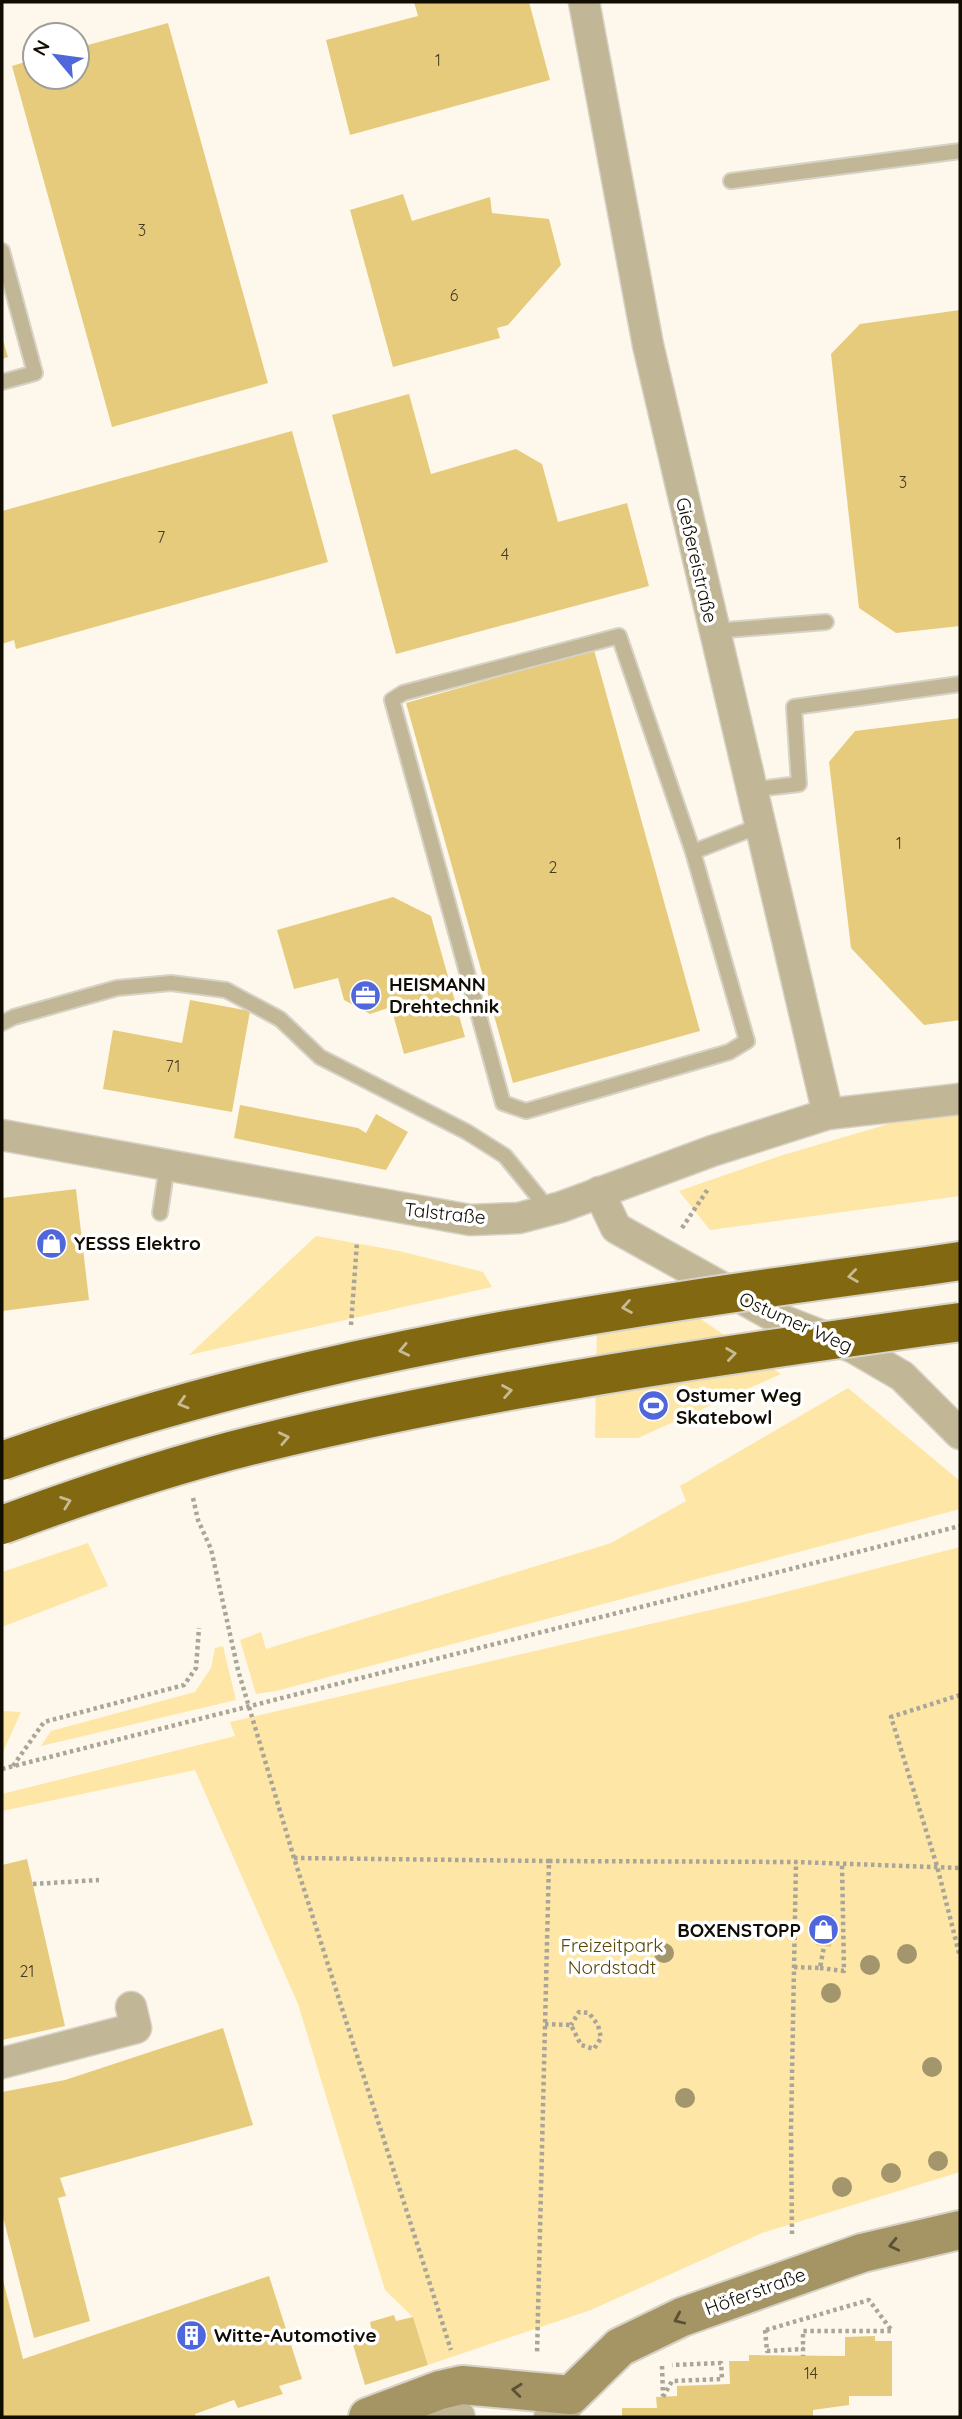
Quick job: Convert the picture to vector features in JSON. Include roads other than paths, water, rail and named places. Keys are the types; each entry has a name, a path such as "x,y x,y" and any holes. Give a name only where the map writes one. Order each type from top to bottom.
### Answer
{"highway":[{"path":"2,1461 244,1384 448,1341 631,1307 960,1261"},
{"path":"2,1525 75,1498 257,1444 471,1397 640,1367 960,1322"}],"main road":[{"name":"Höferstraße","path":"368,2417 463,2385 562,2406 620,2347 682,2317 862,2253 960,2230"}],"street":[{"name":"Gießereistraße","path":"584,2 648,345 750,790 828,1114"},
{"name":"Talstraße","path":"2,1135 470,1220 519,1218 549,1210 828,1114 960,1099"},
{"name":"Ostumer Weg","path":"598,1192 616,1228 777,1318 854,1348 902,1376 960,1434"},
{"path":"2,2063 136,2028 131,2007"},
{"path":"416,2400 456,2417"}],"lane":[{"path":"731,181 960,151"},
{"path":"2,251 36,373 2,382"},
{"path":"714,631 826,622"},
{"path":"620,636 694,852 747,1041 729,1052 526,1111 503,1103 392,700 403,693 506,664 620,636"},
{"path":"750,790 799,784 794,707 960,684"},
{"path":"694,852 759,826"},
{"path":"2,1023 14,1017 117,988 171,983 226,990 280,1020 320,1057 467,1132 505,1156 549,1210"},
{"path":"160,1213 167,1166"}],"place":[{"name":"HEISMANN Drehtechnik","path":"366,995"},
{"name":"YESSS Elektro","path":"51,1243"},
{"name":"Ostumer Weg Skatebowl","path":"653,1406"},
{"name":"BOXENSTOPP","path":"824,1930"},
{"name":"Witte-Automotive","path":"191,2335"}],"park label":[{"name":"Freizeitpark Nordstadt","path":"612,1956"}]}
